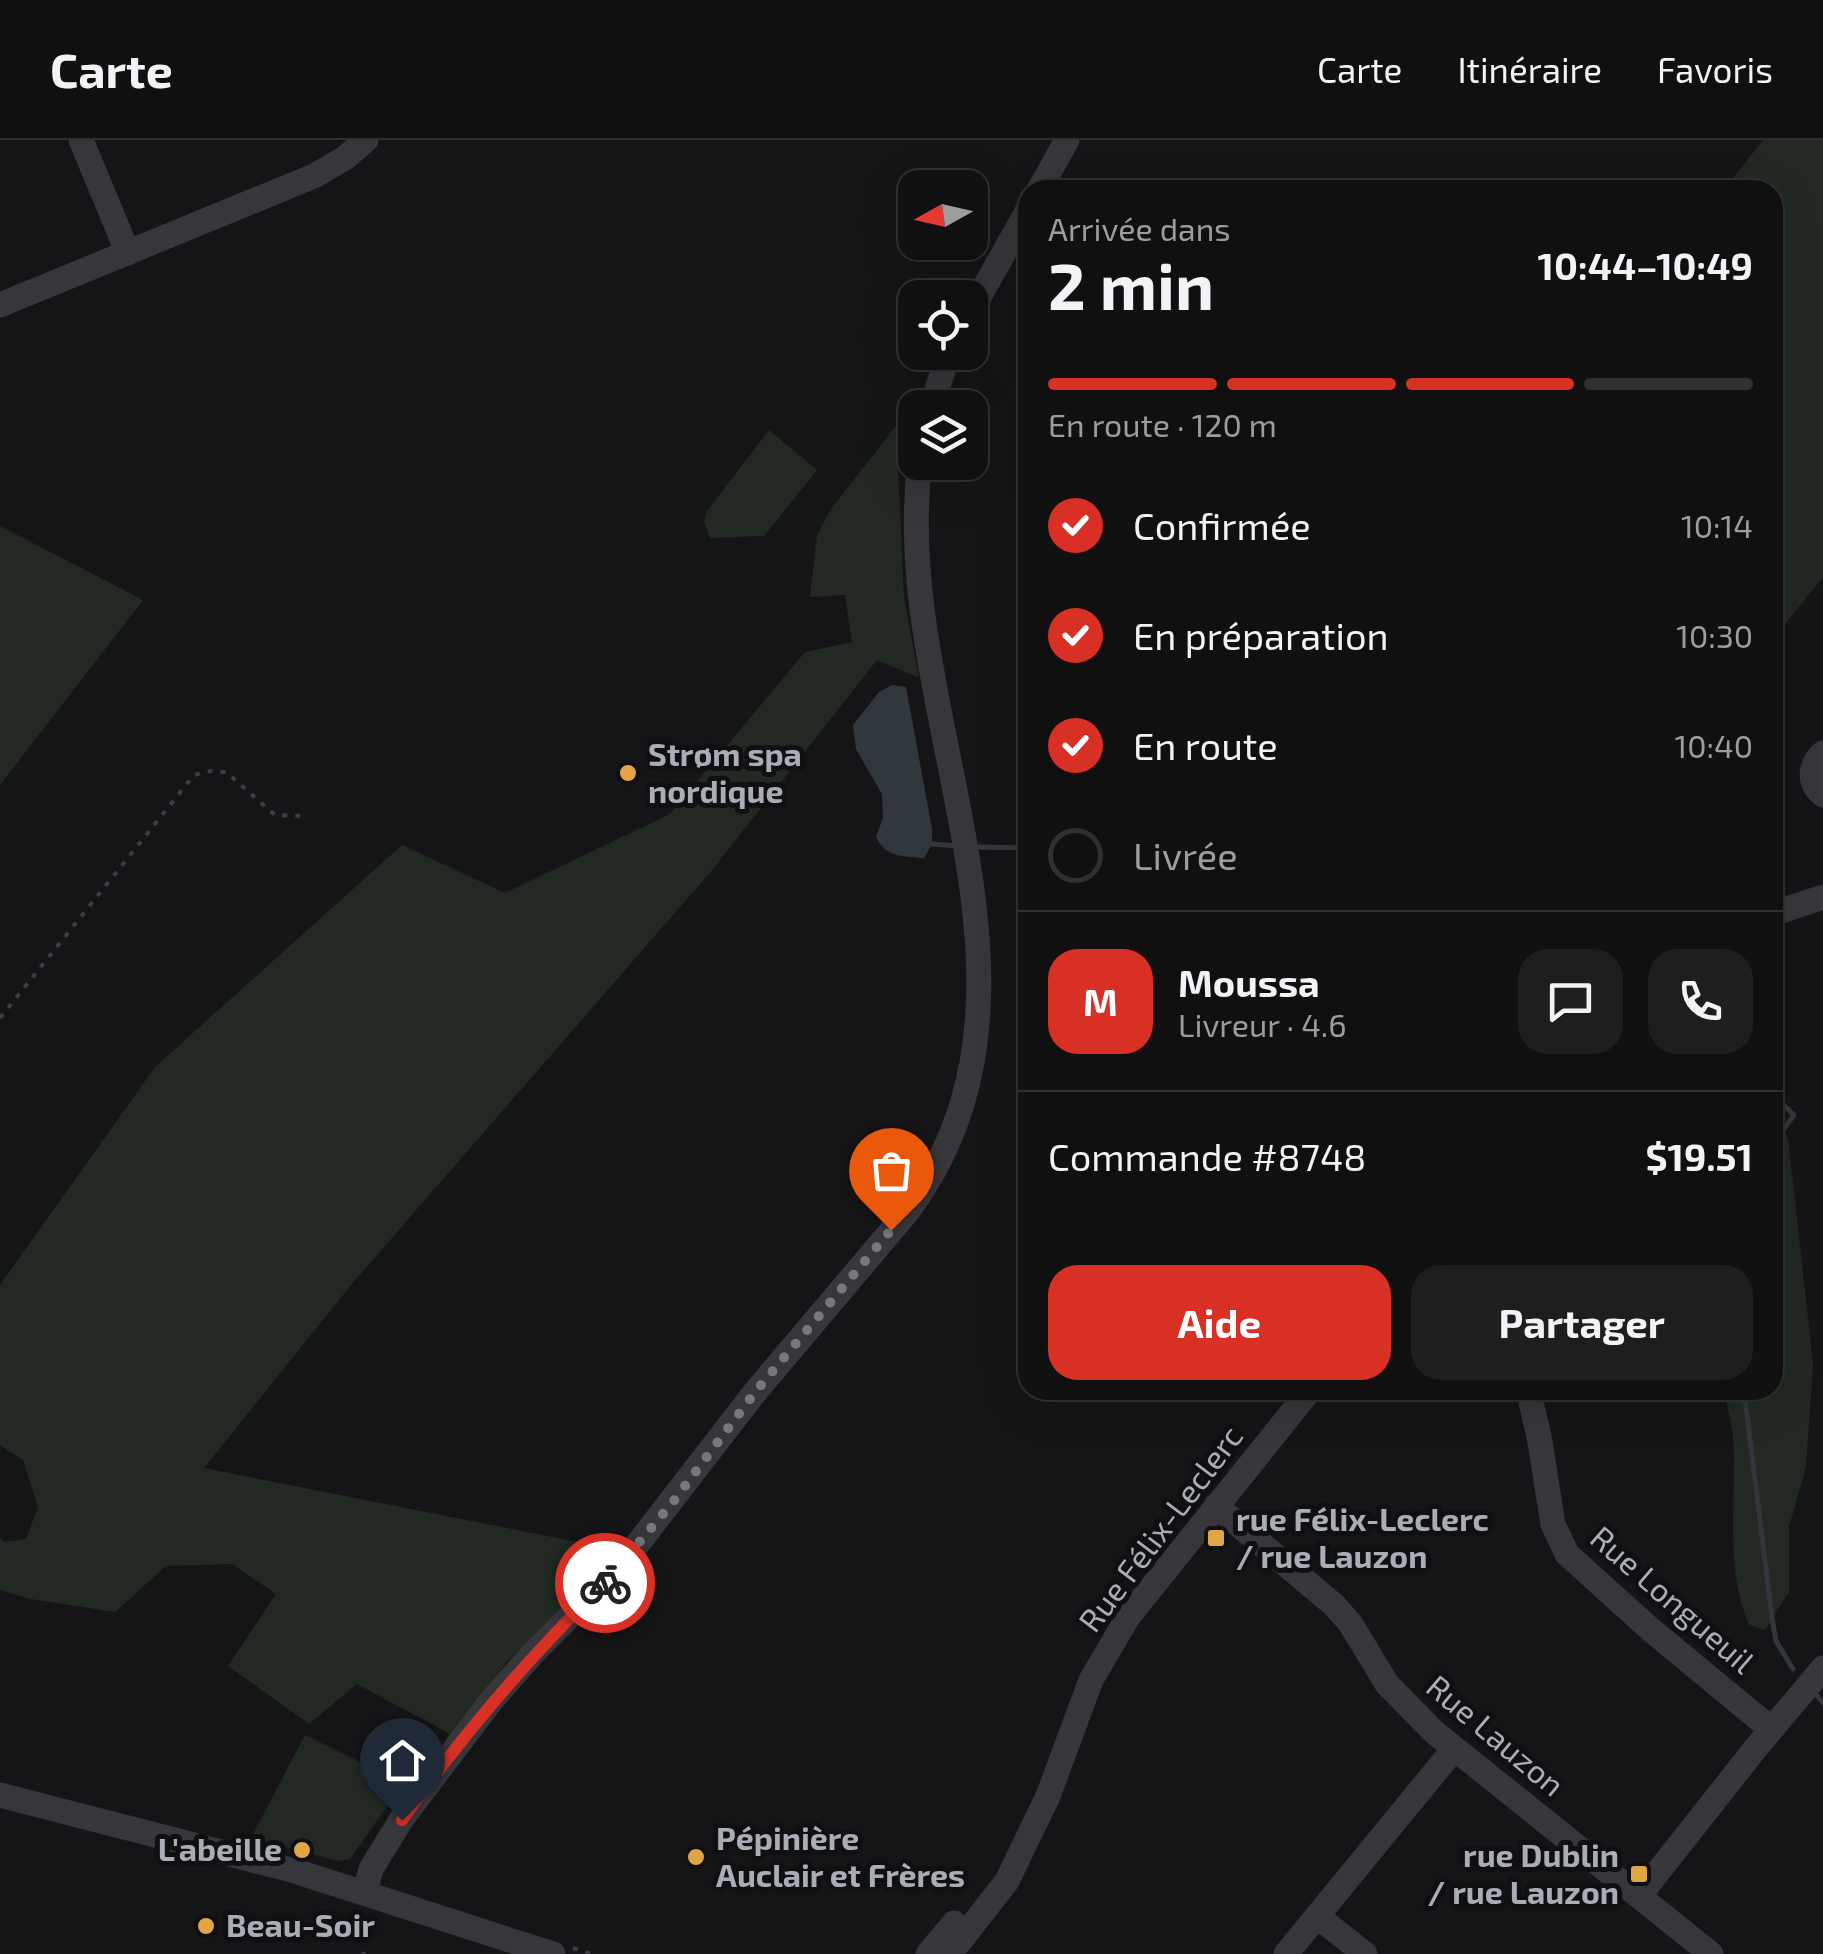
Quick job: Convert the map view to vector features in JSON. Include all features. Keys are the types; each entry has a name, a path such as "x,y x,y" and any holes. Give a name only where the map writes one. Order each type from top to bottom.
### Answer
{"street":[{"path":"81,140 128,253"},
{"path":"0,306 314,176 346,158 366,140"},
{"path":"1045,180 1067,140"},
{"path":"988,281 1018,228"},
{"path":"364,1892 371,1870 402,1820 491,1702 546,1640 624,1563 756,1391 908,1211 937,1168 958,1121 973,1056 976,949 964,828 916,580 914,529 918,480"},
{"path":"1823,753 1811,773 1815,787 1823,795"},
{"path":"1783,910 1823,896"},
{"name":"Rue Félix-Leclerc","path":"950,1954 1006,1881 1034,1827 1099,1664 1148,1589 1302,1400"},
{"name":"Rue Longueuil","path":"1530,1400 1552,1524 1567,1554 1650,1630 1770,1729"},
{"name":"Rue Lauzon","path":"1216,1506 1334,1605 1350,1623 1393,1691 1454,1750 1712,1954"},
{"path":"1640,1896 1770,1729 1823,1668"},
{"path":"1286,1954 1454,1750"},
{"path":"0,1795 183,1840 364,1892 553,1954"},
{"name":"Rue Félix-Leclerc","path":"928,1954 1034,1827"},
{"path":"1317,1916 1364,1954"}],"path":[{"path":"0,1018 194,775 226,772 275,815 305,816"}],"shaded area":[{"path":"1763,140 1823,140 1823,577 1783,627 1783,180 1732,180"},
{"path":"896,426 904,597 919,678 877,660 713,869 351,1285 204,1468 618,1550 506,1663 450,1734 357,1684 309,1724 228,1666 276,1594 232,1564 166,1566 115,1612 31,1599 0,1590 0,1538 5,1542 26,1539 38,1507 23,1460 0,1445 0,1285 155,1067 402,845 505,893 670,814 805,652 852,642 845,595 810,597 817,535 831,509"},
{"path":"769,430 817,470 764,536 710,538 704,522 707,511"},
{"path":"0,526 143,600 0,785"},
{"path":"892,685 906,687 932,829 932,844 924,858 896,855 880,844 876,837 883,818 882,794 856,749 853,725 879,692"},
{"path":"1783,1129 1788,1138 1813,1364 1806,1467 1789,1527 1789,1592 1765,1630 1749,1625 1737,1583 1726,1400 1783,1400"},
{"path":"305,1735 403,1783 350,1859 338,1861 251,1838"}],"waterway":[{"path":"932,844 959,846"},
{"path":"975,847 1018,848"},
{"path":"1783,1104 1794,1115 1783,1130"},
{"path":"1745,1400 1776,1641 1793,1669"},
{"path":"1813,1691 1823,1703"}],"way so far":[{"path":"605,1583 673,1502 756,1391 891,1230"}],"place":[{"name":"Strøm spa nordique","path":"628,773"},
{"name":"rue Félix-Leclerc / rue Lauzon","path":"1216,1538"},
{"name":"L'abeille","path":"302,1850"},
{"name":"Pépinière Auclair et Frères","path":"696,1857"},
{"name":"rue Dublin / rue Lauzon","path":"1639,1874"},
{"name":"Beau-Soir","path":"206,1926"}],"route":[{"path":"402,1820 491,1702 534,1652 605,1583"}]}
